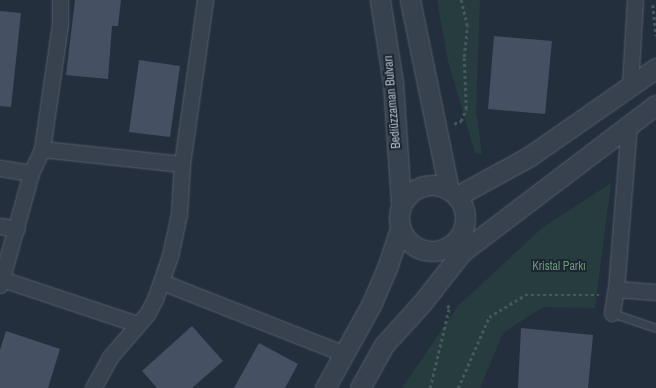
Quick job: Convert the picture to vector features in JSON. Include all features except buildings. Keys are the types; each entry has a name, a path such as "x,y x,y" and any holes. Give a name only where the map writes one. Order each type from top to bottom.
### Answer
{"street":[{"path":"60,0 60,24 42,150 32,173 1,282 137,324"},
{"path":"93,388 110,357 147,314 162,282 179,214 182,164 205,0"},
{"name":"Bediüzzaman Bulvarı","path":"380,0 393,83 401,205"},
{"path":"410,0 437,133 453,193 463,209 465,223 447,268"},
{"path":"630,86 635,0"},
{"path":"457,240 440,251 420,250 404,238 400,229 398,217 401,205 418,188 433,185 453,193 530,156 656,68"},
{"path":"360,388 384,345 422,303 447,268 483,235 656,105"},
{"path":"612,312 629,124"},
{"path":"42,150 182,164"},
{"path":"0,168 32,173"},
{"path":"0,226 17,229"},
{"path":"325,388 342,353 371,305 400,229"},
{"path":"162,282 342,353"},
{"path":"615,292 656,292"}],"lane":[{"path":"612,312 656,328"}],"path":[{"path":"437,133 461,120 466,109 464,56 467,26 461,0"},
{"path":"653,0 656,36"},
{"path":"430,388 449,308 436,284"},
{"path":"458,388 489,317 525,295 615,292"}],"green space":[{"path":"437,0 480,0 476,110 482,154 475,153 448,61"},
{"name":"Kristal Parkı","path":"611,183 595,308 543,307 503,333 480,388 402,388 459,305 542,228"}]}
